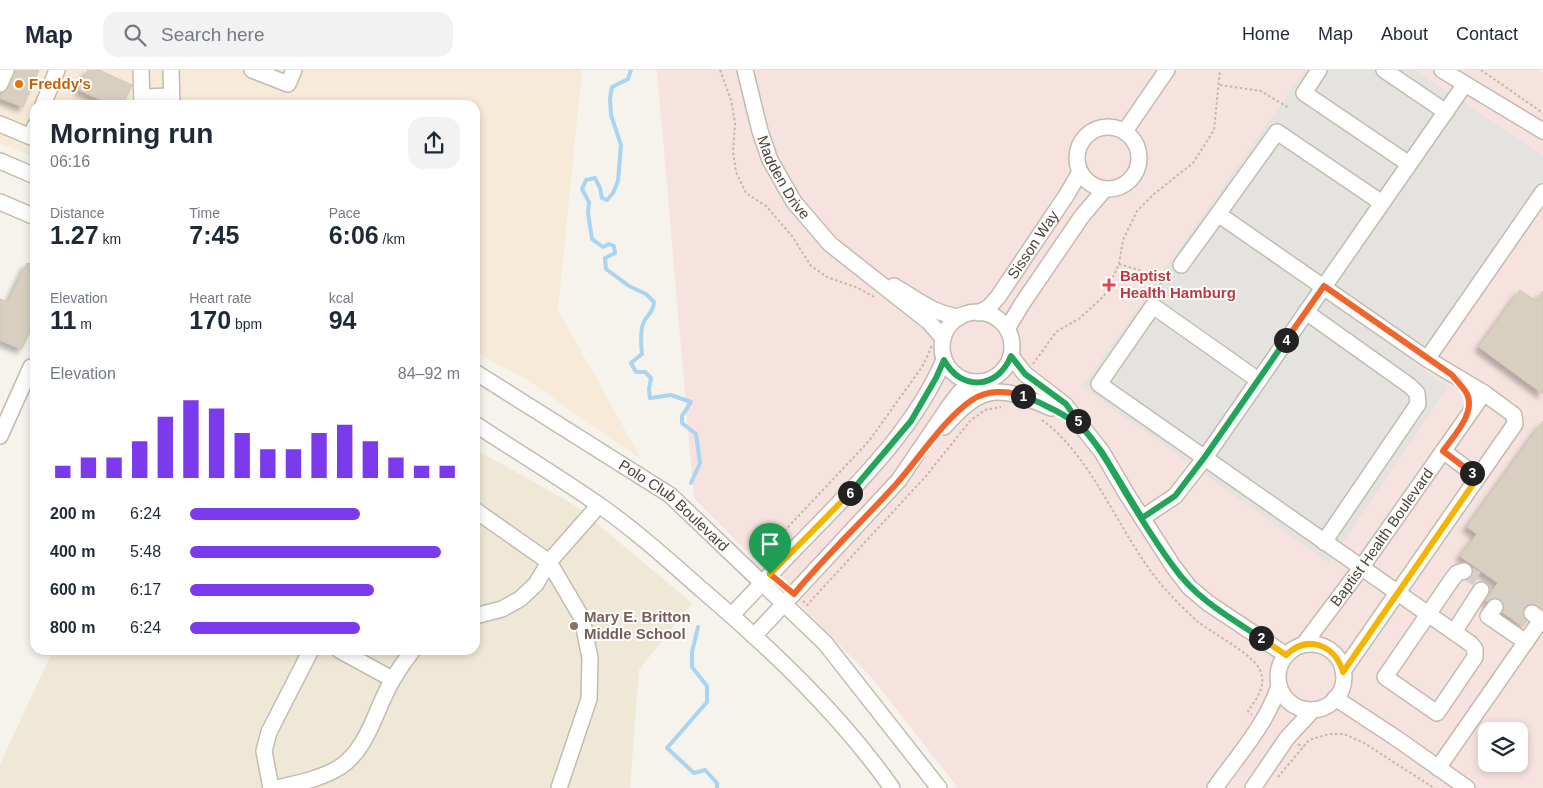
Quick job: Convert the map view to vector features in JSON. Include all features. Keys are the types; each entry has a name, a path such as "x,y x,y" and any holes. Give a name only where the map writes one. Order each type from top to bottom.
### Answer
{"street":[{"path":"0,84 6,70"},
{"path":"46,100 58,70"},
{"path":"141,70 143,100"},
{"path":"171,70 172,100"},
{"path":"255,70 288,84 294,70"},
{"name":"Madden Drive","path":"745,70 760,131 770,160 794,202 830,244 929,322 937,340"},
{"path":"1125,132 1167,70"},
{"path":"1319,70 1304,93 1409,164"},
{"path":"1384,70 1446,112"},
{"path":"1442,70 1543,131"},
{"path":"1142,518 1175,496 1204,458 1465,84"},
{"path":"0,124 30,133"},
{"path":"1106,127 1116,128 1125,132 1133,138 1140,158 1133,178 1125,185 1116,189 1105,189 1091,184 1080,172 1077,163 1081,143 1087,135 1106,127"},
{"path":"1181,265 1277,132 1382,203"},
{"path":"0,161 30,174"},
{"name":"Sisson Way","path":"980,313 998,297 1080,172"},
{"name":"Sisson Way","path":"1007,329 1082,216 1105,189"},
{"path":"1427,359 1543,192"},
{"path":"0,202 30,215"},
{"path":"1218,214 1427,359 1484,393 1514,415 1515,424 1343,672"},
{"name":"Madden Drive","path":"856,264 936,312 946,316 960,317"},
{"path":"1258,380 1153,306 1099,384 1428,615 1471,644 1475,649 1475,657 1437,713 1385,678 1428,615 1453,578 1464,571"},
{"path":"1306,312 1410,386 1417,393 1418,404 1324,542"},
{"path":"970,313 980,313 995,318 1007,329 1010,338 1011,356 1008,364 996,377 973,382 963,380 948,368 937,340 960,317 970,313"},
{"path":"1011,356 1025,374 1066,404 1102,452 1173,566 1189,586 1208,603 1286,655"},
{"path":"732,615 849,493 911,421 936,378 944,360"},
{"path":"0,436 30,369"},
{"name":"Polo Club Boulevard","path":"480,375 670,495 789,599 939,788"},
{"path":"1452,375 1467,394 1469,405 1466,418"},
{"path":"996,377 1018,384 1047,414"},
{"path":"899,480 950,405 960,392 973,382"},
{"path":"754,636 899,480 952,418 971,400 983,394 1000,391 1014,392 1047,414 1084,430"},
{"name":"Baptist Health Boulevard","path":"1304,644 1361,568 1484,393"},
{"path":"480,427 599,505 642,537 732,615 807,686 876,764 892,788"},
{"path":"1443,451 1478,477"},
{"path":"480,615 502,609 520,599 536,584 549,562 599,505"},
{"path":"480,514 549,562 582,618 590,658 589,699 559,788"},
{"path":"1454,632 1481,590"},
{"path":"1495,607 1488,616 1526,642"},
{"path":"1438,768 1541,620 1532,613"},
{"path":"1215,788 1272,706 1279,686 1279,666 1286,655 1296,647 1304,644 1320,646 1334,653 1340,661 1343,672 1341,690 1329,704 1313,710 1287,738 1253,788"},
{"path":"271,788 264,751 268,732 308,655"},
{"path":"347,655 392,679"},
{"path":"277,788 326,775 341,767 352,756 364,740 392,679 409,655"},
{"path":"1279,686 1288,701 1304,709 1313,710"},
{"path":"1336,698 1467,788"}],"path":[{"path":"720,70 731,100 735,123 733,152 736,172 746,193 766,206 792,236 811,266 827,278 858,288 877,299"},
{"path":"1031,367 1056,332 1080,318 1104,296 1119,264 1122,240 1137,211 1154,194 1193,163 1214,130 1220,70"},
{"path":"1481,70 1543,113"},
{"path":"1220,85 1261,92 1289,108"},
{"path":"1119,264 1139,270 1162,284"},
{"path":"766,579 755,562 869,441 922,368 931,348 937,340"},
{"path":"789,599 807,604 926,476 970,421 985,410 1004,406"},
{"path":"1047,414 1080,458 1129,539 1167,591 1197,621 1253,660 1260,670 1263,684 1248,711 1262,723"},
{"path":"1274,782 1309,740 1329,734 1344,734 1364,743 1434,788"},
{"path":"1287,738 1303,747"}],"shaded area":[{"path":"0,70 582,70 558,310 642,460 526,379 480,355 480,100 30,100 30,156 0,143"},
{"name":"Baptist Health Hamburg","path":"657,70 1539,70 1543,73 1543,788 958,788 872,678 694,498"},
{"path":"1305,70 1416,70 1543,155 1543,187 1412,362 1448,387 1329,563 1082,387"},
{"name":"Mary E. Britton Middle School","path":"480,452 576,506 692,603 639,670 630,788 0,788 0,764 51,655 480,655"}],"building":[{"name":"Freddy's","path":"11,70 39,70 23,107 0,98"},
{"path":"88,70 99,70 132,85 125,100 101,100 79,90"},
{"path":"27,263 30,264 30,331 22,349 0,340 0,299 8,302"},
{"path":"1520,290 1536,301 1543,291 1543,394 1479,347"},
{"path":"1543,421 1543,614 1535,609 1522,626 1485,600 1498,583 1460,556 1477,534 1467,527"}],"waterway":[{"path":"631,70 628,79 612,87 610,98 611,115 621,145 618,181 613,193 607,200 602,198 595,178 586,180 582,189 589,202 588,213 592,239 603,247 609,244 614,246 615,253 605,258 606,269 629,286 646,294 654,302 652,310 642,327 642,354 631,363 636,372 645,372 651,378 650,398 671,395 691,402 682,416 682,423 696,434 700,463 691,483"},
{"path":"698,627 692,652 692,667 707,686 707,702 667,748 694,773 705,770 717,783 717,788"}],"tunnel":[{"path":"1464,571 1479,580 1481,590"},
{"path":"1495,607 1504,594 1532,613"}],"place":[{"name":"Freddy's","path":"19,84"},
{"name":"Baptist Health Hamburg","path":"1109,285"},
{"name":"Mary E. Britton Middle School","path":"574,626"}],"route":[{"path":"770,574 794,594 806,578 860,524 952,418 971,400 983,394 1000,391 1014,392 1051,408 1084,430 1102,452 1126,493 1142,518 1173,566 1189,586 1208,603 1286,655 1296,647 1304,644 1315,644 1325,647 1334,653 1340,661 1343,672 1478,477 1443,451 1466,418 1469,405 1467,394 1452,375 1324,286 1204,458 1175,496 1142,518 1102,452 1066,404 1025,374 1011,356 1003,371 996,377 981,382 963,380 948,368 944,360 936,378 911,421 849,493 770,574"}]}
